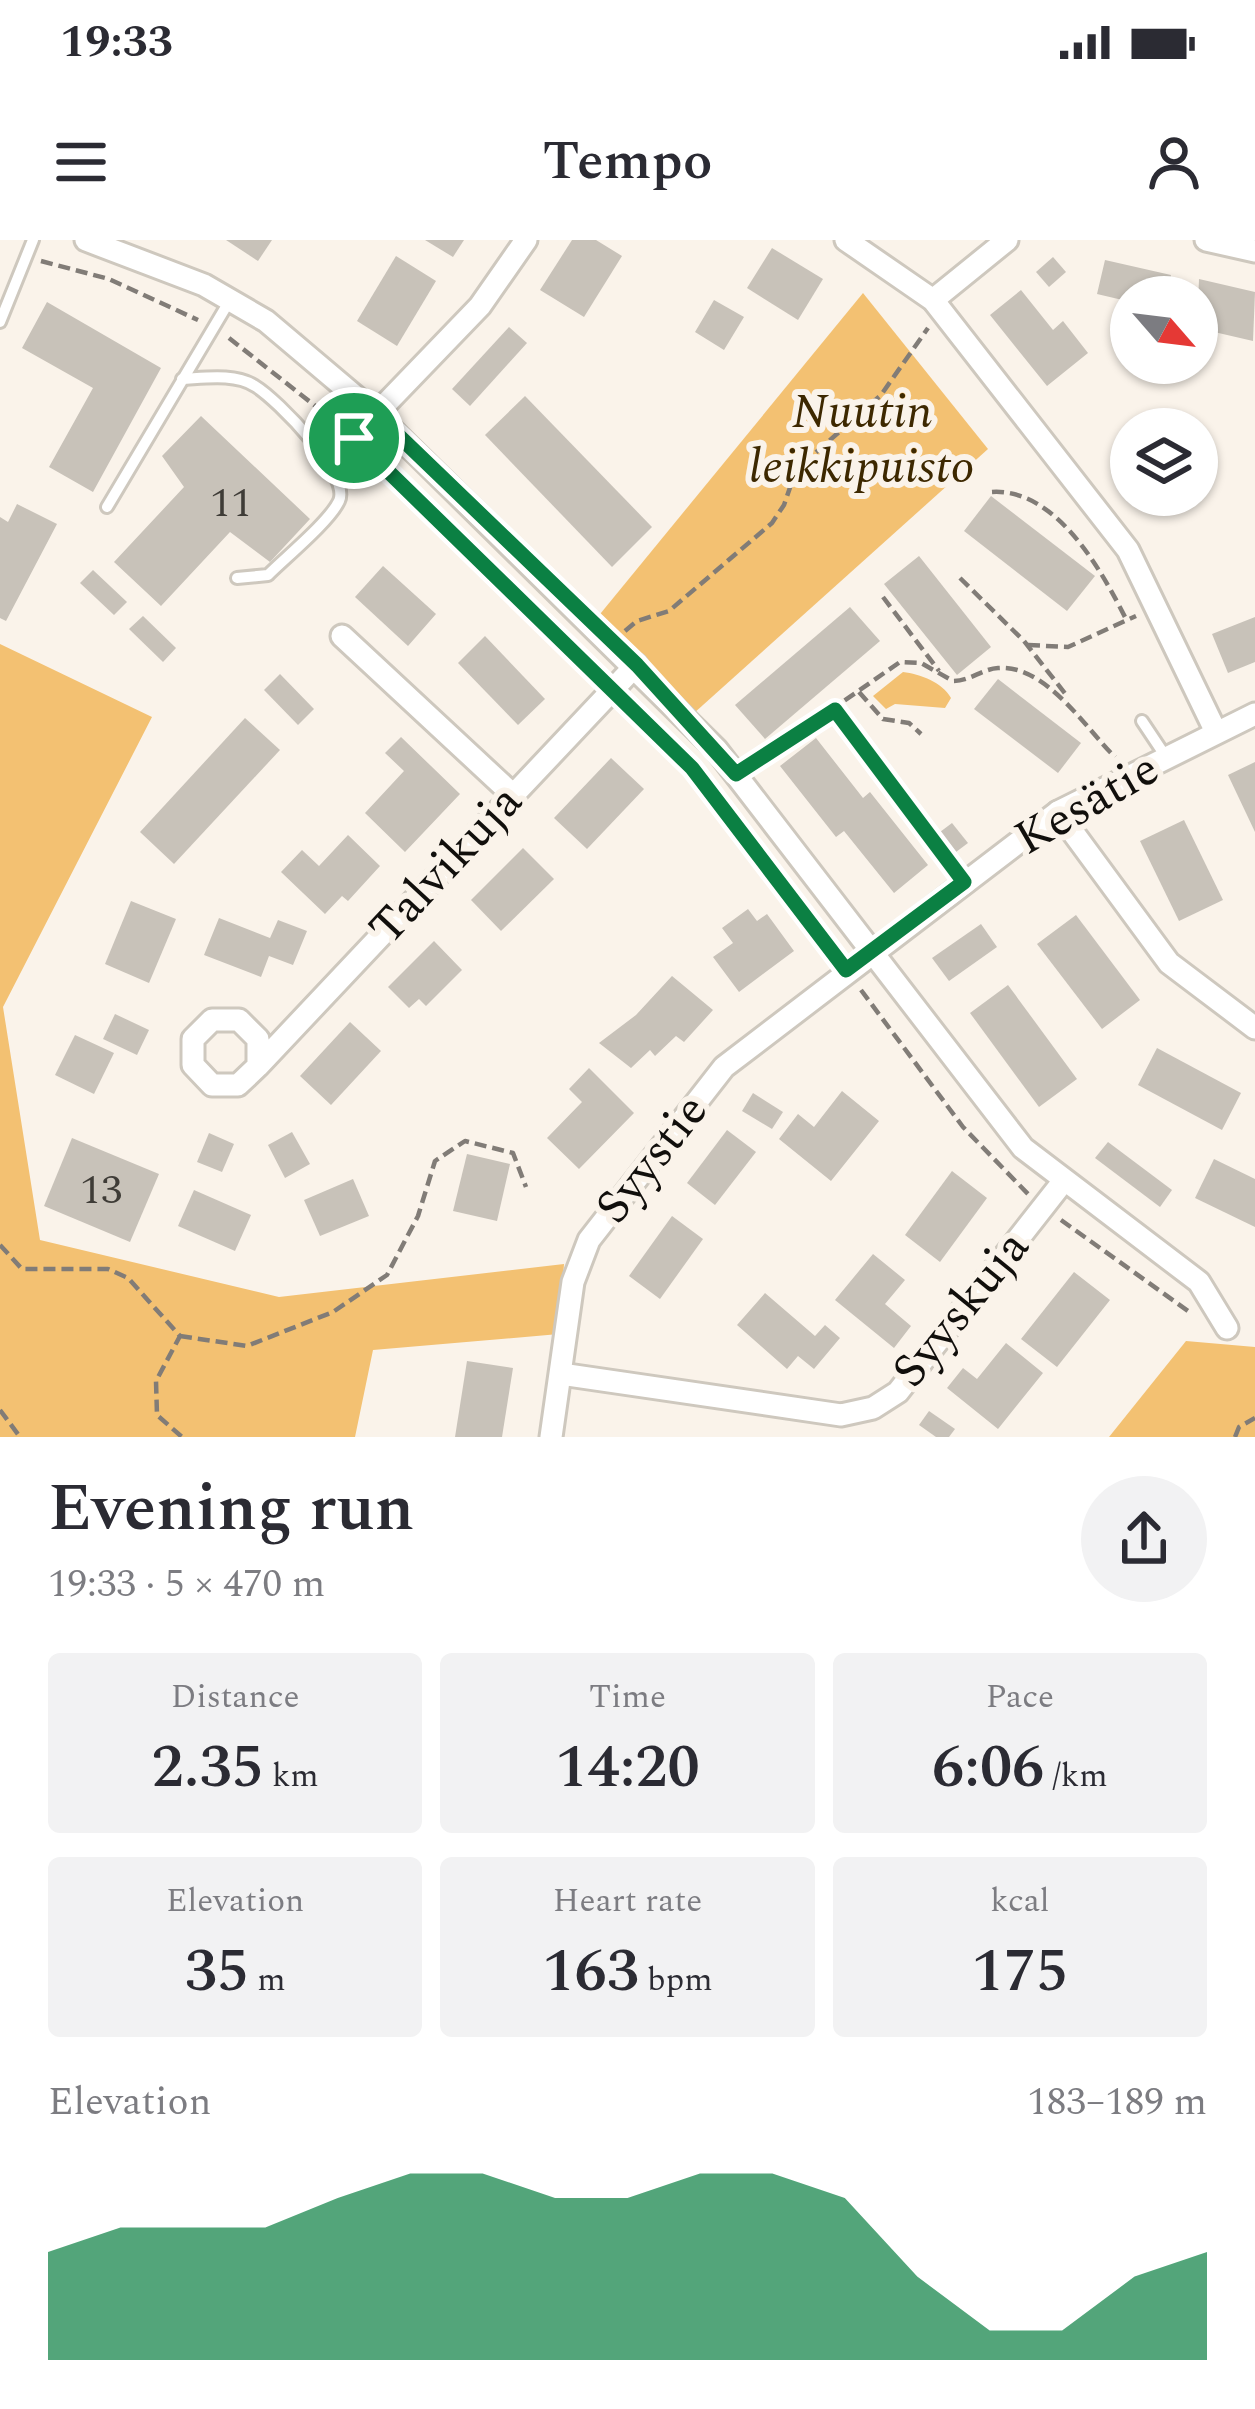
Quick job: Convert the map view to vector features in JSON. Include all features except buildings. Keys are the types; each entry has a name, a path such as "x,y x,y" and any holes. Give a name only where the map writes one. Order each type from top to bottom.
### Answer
{"street":[{"path":"86,240 141,248 230,300 266,322 376,414 637,665 736,774 986,1105 1063,1183 1199,1282 1227,1328"},
{"path":"376,414 480,306 526,240"},
{"path":"846,240 937,305 1128,550 1216,732"},
{"path":"937,305 1007,240"},
{"path":"1206,240 1255,251"},
{"path":"342,636 512,794"},
{"name":"Talvikuja","path":"258,1066 637,665"},
{"name":"Kesätie","path":"870,952 1058,812 1255,714"},
{"path":"1058,812 1169,963 1255,1028"},
{"name":"Syystie","path":"551,1437 573,1282 589,1240 724,1067 870,952"},
{"name":"Syyskuja","path":"561,1374 841,1415 873,1408 898,1392 1063,1183"}],"lane":[{"path":"0,322 33,240"},
{"path":"107,507 230,300"},
{"path":"182,379 232,378 255,386 331,462 342,483 339,502 268,575 237,578"},
{"path":"331,462 376,414"},
{"path":"1142,721 1166,758"}],"path":[{"path":"26,258 109,279 211,327 247,348 354,438 614,686 692,768 963,1127 1044,1207 1188,1312"},
{"path":"613,642 637,621 682,601 772,523 796,470 881,395 937,305"},
{"path":"992,492 1027,500 1096,559 1127,621"},
{"path":"960,578 1027,645 1102,744 1133,774"},
{"path":"883,597 943,675"},
{"path":"1027,645 1068,647 1157,605"},
{"path":"736,774 900,662 921,663 964,681 1000,667 1070,700"},
{"path":"860,692 883,719 909,724 921,734"},
{"path":"835,710 964,882"},
{"path":"0,1245 22,1269 108,1269 128,1277 180,1336 247,1346 333,1312 387,1275 418,1216 435,1161 465,1141 513,1153 526,1187"},
{"path":"180,1336 156,1381 157,1415 182,1437"},
{"path":"0,1411 20,1437"},
{"path":"1235,1437 1239,1427 1255,1418"}],"green space":[{"name":"Nuutin leikkipuisto","path":"863,293 988,449 693,714 596,619"},
{"path":"0,644 152,717 3,1007 40,1240 279,1297 564,1264 559,1334 373,1350 355,1437 0,1437"},
{"path":"903,672 942,687 951,698 945,708 895,704 886,709 873,696"},
{"path":"1186,1341 1255,1347 1255,1437 1109,1437"}],"route":[{"path":"376,414 637,665 736,774 835,710 964,882 846,970 692,768 614,686 354,438 376,414"}]}
